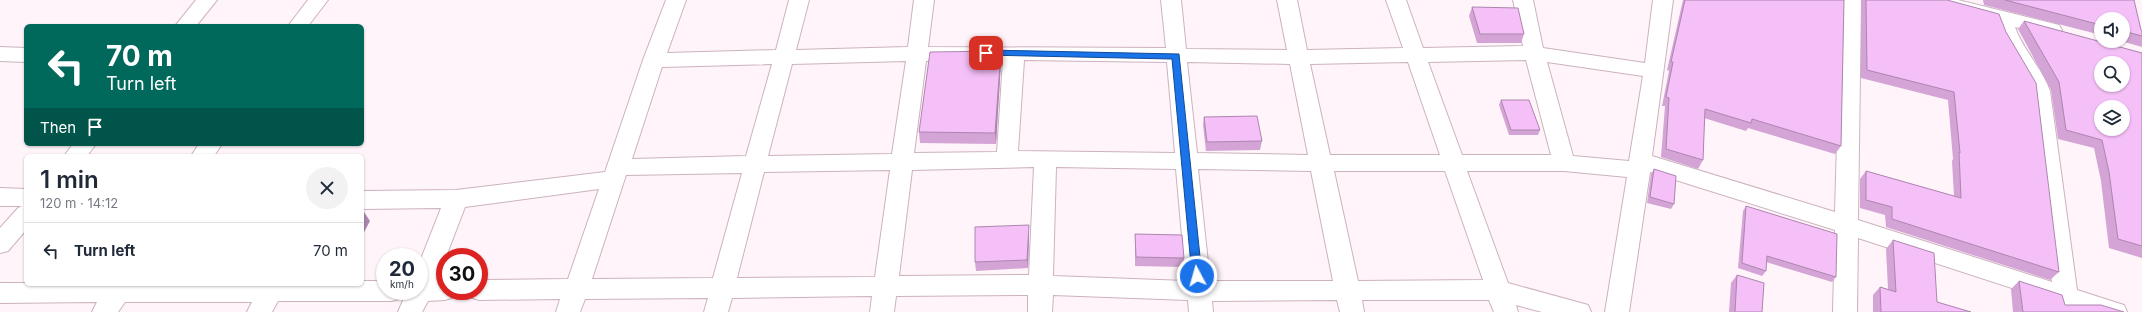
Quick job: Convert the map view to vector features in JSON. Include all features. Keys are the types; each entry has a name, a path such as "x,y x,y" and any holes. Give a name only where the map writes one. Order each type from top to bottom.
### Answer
{"street":[{"path":"188,24 207,0"},
{"path":"300,24 318,0"},
{"path":"568,312 617,173 653,60 676,0"},
{"path":"716,312 721,288 799,0"},
{"path":"882,312 887,286 902,160 924,0"},
{"path":"1171,0 1200,301"},
{"path":"1287,0 1301,57 1350,301"},
{"path":"1396,0 1417,55 1502,301"},
{"path":"1523,0 1534,53 1564,163"},
{"path":"1617,312 1654,71 1662,0"},
{"path":"1845,312 1851,0"},
{"path":"1933,0 1969,4 2004,17 2073,36"},
{"path":"2004,17 2008,37 2031,70 2040,91 2068,305"},
{"path":"653,60 785,56 1014,53 1301,57 1534,53 1654,71"},
{"path":"1007,159 1014,53"},
{"path":"0,54 24,55"},
{"path":"77,154 83,146"},
{"path":"364,200 456,199 617,173 755,164 902,160 1045,159 1322,163 1454,162 1564,163 1640,166 1847,225 2068,305 2115,312"},
{"path":"1040,312 1045,159"},
{"path":"0,197 24,198"},
{"path":"428,270 456,199"},
{"path":"0,244 24,216"},
{"path":"488,290 1040,285 1200,301 1502,301 1579,312"},
{"path":"0,294 121,288 269,296 376,292"},
{"path":"104,312 121,288"},
{"path":"410,312 415,300"}],"building":[{"path":"1685,0 1844,0 1841,146 1752,119 1751,123 1705,109 1703,160 1666,149 1669,98 1666,97 1673,62 1671,62"},
{"path":"1866,0 1947,0 1999,14 2006,32 2036,83 2059,272 1892,219 1892,207 1866,200 1866,171 1961,198 1959,152 1960,153 1954,92 1867,70"},
{"path":"2005,0 2134,0 2142,36 2130,33 2130,12 2094,12 2094,23"},
{"path":"1472,7 1518,8 1524,34 1480,34"},
{"path":"2024,21 2094,40 2094,48 2124,48 2142,53 2142,246 2118,239 2109,172 2102,140 2066,130 2059,82"},
{"path":"1001,51 995,133 919,132 930,52"},
{"path":"1501,100 1529,100 1540,130 1511,130"},
{"path":"1257,116 1262,141 1207,142 1204,117"},
{"path":"1654,169 1676,176 1674,204 1650,197"},
{"path":"1746,206 1837,234 1836,277 1767,256 1766,271 1742,263"},
{"path":"1029,225 1027,260 975,262 975,227"},
{"path":"1135,234 1182,235 1184,258 1136,257"},
{"path":"1893,240 1934,253 1937,302 1971,312 1881,312 1880,287 1896,292"},
{"path":"1737,275 1764,283 1762,312 1735,312"},
{"path":"2019,281 2062,295 2065,305 2101,305 2124,312 2023,312"}],"route":[{"path":"986,53 1176,56 1197,276"}]}
